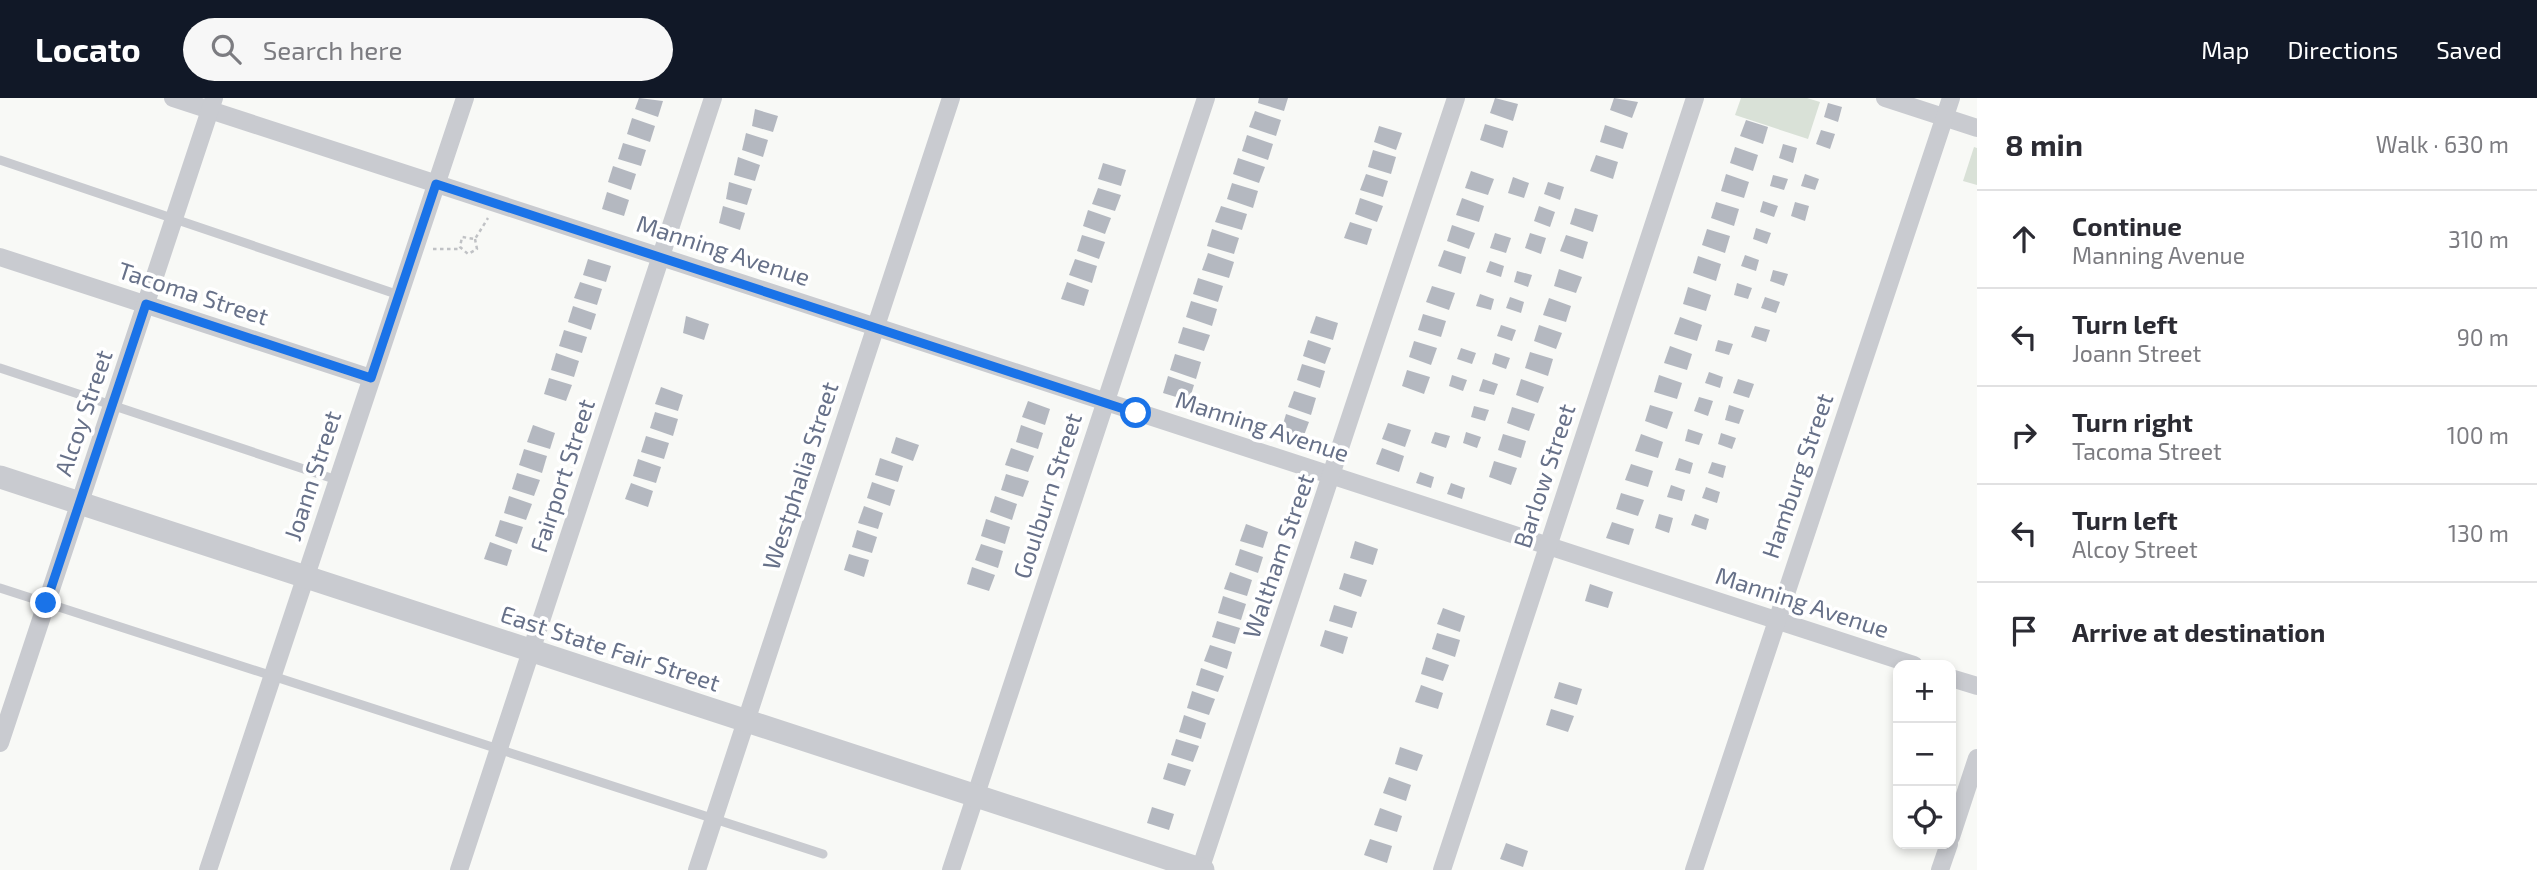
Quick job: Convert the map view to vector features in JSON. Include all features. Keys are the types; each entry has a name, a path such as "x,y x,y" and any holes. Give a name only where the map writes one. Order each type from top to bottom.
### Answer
{"street":[{"name":"Manning Avenue","path":"173,98 212,104 436,184 1899,660"},
{"name":"Joann Street","path":"208,870 465,98"},
{"name":"Fairport Street","path":"459,870 713,98"},
{"name":"Westphalia Street","path":"697,870 951,98"},
{"name":"Goulburn Street","path":"951,870 1206,98"},
{"name":"Waltham Street","path":"1201,870 1457,98"},
{"name":"Barlow Street","path":"1442,870 1695,98"},
{"path":"1885,98 1977,128"},
{"name":"Hamburg Street","path":"1693,870 1951,98"},
{"name":"Alcoy Street","path":"0,743 212,104"},
{"name":"Tacoma Street","path":"0,257 371,378"},
{"name":"East State Fair Street","path":"0,477 1201,870"},
{"path":"1956,680 1977,686"},
{"path":"1956,822 1977,758"},
{"path":"1940,870 1947,849"}],"lane":[{"path":"0,160 399,295"},
{"path":"0,368 337,480"},
{"path":"0,588 822,854"}],"path":[{"path":"475,239 488,218"},
{"path":"461,249 462,237 475,239"},
{"path":"430,248 461,249 468,254 473,253 478,245 475,239"}],"shaded area":[{"path":"1741,98 1807,98 1820,102 1808,139 1735,115"},
{"path":"1974,147 1977,148 1977,185 1963,181"}],"building":[{"path":"639,98 663,101 658,117 635,109"},
{"path":"1259,98 1288,98 1284,111 1258,103"},
{"path":"1495,98 1518,104 1513,121 1490,113"},
{"path":"1614,98 1638,102 1632,118 1610,110"},
{"path":"1828,103 1842,107 1838,122 1824,117"},
{"path":"755,109 778,116 773,132 752,126"},
{"path":"1255,111 1281,120 1276,136 1249,127"},
{"path":"632,118 655,126 650,142 627,134"},
{"path":"1746,120 1768,127 1763,144 1740,136"},
{"path":"1485,124 1508,131 1503,148 1480,140"},
{"path":"1605,125 1628,133 1623,149 1600,142"},
{"path":"1379,126 1402,133 1396,150 1374,142"},
{"path":"1821,130 1835,134 1830,149 1816,144"},
{"path":"746,133 768,140 763,157 742,150"},
{"path":"1247,135 1273,144 1268,160 1242,151"},
{"path":"623,143 646,150 641,166 618,159"},
{"path":"1783,144 1797,148 1793,163 1779,158"},
{"path":"1735,147 1758,155 1753,171 1730,163"},
{"path":"1373,150 1396,157 1391,174 1368,167"},
{"path":"1596,155 1618,162 1613,179 1590,171"},
{"path":"738,157 760,165 755,181 734,175"},
{"path":"1238,158 1265,167 1259,183 1233,174"},
{"path":"1103,163 1126,170 1121,186 1098,179"},
{"path":"613,166 636,174 631,190 608,182"},
{"path":"1471,171 1494,179 1488,195 1465,188"},
{"path":"1366,174 1388,181 1383,197 1360,190"},
{"path":"1726,174 1749,182 1744,198 1721,191"},
{"path":"1805,174 1819,179 1815,190 1801,186"},
{"path":"1773,175 1788,179 1784,190 1770,186"},
{"path":"1513,177 1529,183 1524,198 1508,193"},
{"path":"729,182 752,189 747,205 726,199"},
{"path":"1548,182 1564,187 1560,200 1544,194"},
{"path":"1232,183 1258,191 1253,208 1227,199"},
{"path":"1098,188 1121,195 1115,211 1092,204"},
{"path":"607,192 629,200 624,216 602,209"},
{"path":"1360,198 1383,206 1377,222 1355,214"},
{"path":"1462,198 1484,206 1479,222 1456,215"},
{"path":"1763,201 1778,206 1774,217 1760,212"},
{"path":"1716,202 1739,209 1734,226 1711,218"},
{"path":"1795,202 1809,206 1805,221 1791,216"},
{"path":"723,206 745,213 740,230 719,223"},
{"path":"1221,206 1247,214 1242,230 1215,222"},
{"path":"1539,206 1555,212 1550,227 1534,221"},
{"path":"1575,208 1598,215 1593,232 1570,224"},
{"path":"1088,210 1111,218 1105,234 1083,226"},
{"path":"1350,222 1372,229 1367,245 1344,238"},
{"path":"1452,225 1475,233 1469,249 1447,241"},
{"path":"1756,228 1771,233 1767,244 1753,239"},
{"path":"1212,229 1239,238 1234,254 1207,246"},
{"path":"1707,229 1730,236 1725,253 1702,245"},
{"path":"1495,233 1511,238 1506,253 1490,248"},
{"path":"1530,233 1546,238 1541,254 1525,248"},
{"path":"1082,235 1105,242 1099,259 1077,251"},
{"path":"1566,235 1588,242 1583,259 1560,251"},
{"path":"1444,250 1466,257 1461,274 1438,266"},
{"path":"1208,253 1234,262 1229,278 1202,270"},
{"path":"1745,255 1759,260 1756,271 1741,266"},
{"path":"1698,256 1721,264 1716,281 1693,273"},
{"path":"588,259 611,266 606,282 583,275"},
{"path":"1075,259 1097,266 1092,283 1069,275"},
{"path":"1490,261 1504,266 1501,277 1486,272"},
{"path":"1559,269 1582,277 1576,293 1554,286"},
{"path":"1773,270 1788,274 1784,286 1770,281"},
{"path":"1517,271 1532,275 1528,287 1514,282"},
{"path":"1198,278 1223,286 1218,302 1193,294"},
{"path":"580,282 602,289 597,305 574,298"},
{"path":"1067,282 1089,290 1084,306 1061,299"},
{"path":"1737,283 1752,288 1748,299 1734,295"},
{"path":"1432,286 1455,293 1449,310 1426,302"},
{"path":"1688,287 1711,295 1706,311 1683,304"},
{"path":"1480,294 1494,299 1491,310 1476,306"},
{"path":"1510,297 1524,302 1521,313 1506,308"},
{"path":"1765,297 1780,302 1776,313 1761,308"},
{"path":"1549,298 1571,306 1566,322 1543,315"},
{"path":"1191,301 1217,309 1212,326 1186,317"},
{"path":"573,306 596,314 591,330 568,322"},
{"path":"1423,314 1446,321 1441,337 1418,330"},
{"path":"686,316 709,324 704,340 683,333"},
{"path":"1316,316 1338,323 1333,340 1310,333"},
{"path":"1680,317 1702,325 1697,341 1674,334"},
{"path":"1501,325 1516,330 1512,341 1497,336"},
{"path":"1539,325 1562,333 1556,349 1534,341"},
{"path":"1755,326 1770,330 1766,342 1751,337"},
{"path":"1183,327 1210,335 1204,351 1178,343"},
{"path":"564,330 587,337 582,353 559,346"},
{"path":"1308,340 1331,348 1325,364 1303,356"},
{"path":"1718,340 1733,344 1729,355 1715,351"},
{"path":"1414,341 1437,348 1431,365 1409,357"},
{"path":"1670,346 1692,354 1687,370 1664,363"},
{"path":"1461,348 1476,353 1472,364 1457,359"},
{"path":"1530,352 1553,359 1548,376 1525,368"},
{"path":"556,353 579,361 574,377 551,370"},
{"path":"1495,353 1510,358 1506,369 1492,364"},
{"path":"1175,354 1201,362 1196,379 1170,370"},
{"path":"1302,364 1325,371 1320,388 1297,380"},
{"path":"1407,370 1430,377 1424,394 1402,386"},
{"path":"1709,372 1723,377 1720,388 1705,383"},
{"path":"1452,375 1467,380 1463,391 1449,386"},
{"path":"1659,375 1682,383 1677,399 1654,392"},
{"path":"1168,376 1194,385 1189,401 1163,393"},
{"path":"549,378 572,385 566,401 544,394"},
{"path":"1483,379 1498,384 1494,395 1479,391"},
{"path":"1521,379 1544,387 1538,403 1516,395"},
{"path":"1738,379 1754,384 1749,398 1733,393"},
{"path":"661,387 683,395 678,411 655,404"},
{"path":"1294,391 1316,398 1311,415 1288,407"},
{"path":"1699,397 1713,401 1708,416 1694,411"},
{"path":"1028,401 1050,409 1045,425 1022,417"},
{"path":"1650,405 1673,412 1667,429 1645,421"},
{"path":"1729,405 1744,410 1739,424 1725,420"},
{"path":"1474,406 1489,410 1485,421 1471,417"},
{"path":"1512,407 1535,414 1529,431 1507,423"},
{"path":"655,412 678,419 673,436 650,428"},
{"path":"1286,414 1309,422 1303,438 1281,431"},
{"path":"1388,423 1411,430 1405,447 1382,439"},
{"path":"533,425 555,433 550,449 527,442"},
{"path":"1021,425 1043,433 1038,449 1016,442"},
{"path":"1688,429 1703,434 1699,445 1685,441"},
{"path":"1435,432 1450,436 1446,448 1431,443"},
{"path":"1466,432 1481,437 1477,448 1463,443"},
{"path":"1721,433 1736,438 1732,449 1718,444"},
{"path":"1503,434 1526,441 1521,458 1498,450"},
{"path":"1641,434 1663,442 1658,458 1635,451"},
{"path":"646,436 669,443 664,459 641,452"},
{"path":"896,437 919,445 913,461 891,453"},
{"path":"1011,448 1034,456 1028,472 1005,465"},
{"path":"1382,448 1404,456 1399,472 1376,464"},
{"path":"524,449 547,456 542,473 519,465"},
{"path":"880,458 903,466 898,482 875,475"},
{"path":"1679,458 1693,463 1690,474 1675,470"},
{"path":"638,459 661,467 656,483 633,476"},
{"path":"1494,461 1517,468 1511,485 1489,477"},
{"path":"1712,462 1726,466 1723,478 1708,473"},
{"path":"1631,464 1653,471 1648,487 1625,480"},
{"path":"1420,472 1434,477 1431,488 1416,483"},
{"path":"517,473 540,480 534,496 512,489"},
{"path":"1006,474 1029,481 1023,497 1001,490"},
{"path":"872,482 895,490 890,506 867,498"},
{"path":"631,483 653,491 648,507 625,499"},
{"path":"1451,483 1465,488 1462,499 1447,494"},
{"path":"1671,485 1685,490 1682,501 1667,497"},
{"path":"1706,487 1720,492 1717,503 1702,498"},
{"path":"1621,493 1644,500 1638,516 1616,509"},
{"path":"509,496 532,504 526,520 504,513"},
{"path":"995,496 1017,504 1012,520 990,512"},
{"path":"864,506 883,513 878,529 858,523"},
{"path":"1659,514 1673,518 1669,533 1655,528"},
{"path":"1695,514 1709,519 1706,530 1691,525"},
{"path":"986,519 1010,527 1005,544 981,536"},
{"path":"500,520 523,527 517,544 495,536"},
{"path":"1612,522 1634,529 1629,545 1606,538"},
{"path":"1246,524 1268,532 1263,548 1240,541"},
{"path":"857,530 877,537 872,553 852,547"},
{"path":"1355,541 1378,549 1373,565 1350,558"},
{"path":"490,542 512,550 507,566 484,559"},
{"path":"981,544 1003,551 998,568 975,560"},
{"path":"1240,549 1263,557 1258,573 1235,565"},
{"path":"849,554 869,560 864,577 844,570"},
{"path":"972,567 995,575 989,591 967,584"},
{"path":"1230,572 1252,580 1247,596 1224,589"},
{"path":"1344,573 1367,580 1361,597 1339,589"},
{"path":"1590,584 1613,592 1608,608 1585,601"},
{"path":"1223,596 1246,604 1241,620 1218,613"},
{"path":"1334,605 1357,612 1352,628 1329,621"},
{"path":"1443,608 1465,616 1460,632 1437,624"},
{"path":"1217,621 1240,628 1235,644 1212,637"},
{"path":"1325,630 1348,637 1343,654 1320,646"},
{"path":"1437,633 1460,640 1455,657 1432,649"},
{"path":"1210,645 1232,652 1227,669 1204,661"},
{"path":"1426,657 1449,665 1443,681 1421,674"},
{"path":"1201,668 1224,676 1218,692 1196,685"},
{"path":"1559,682 1582,689 1577,705 1554,698"},
{"path":"1421,685 1443,693 1438,709 1415,702"},
{"path":"1192,691 1215,699 1209,715 1187,708"},
{"path":"1551,709 1574,716 1568,732 1546,725"},
{"path":"1184,715 1206,723 1201,739 1179,732"},
{"path":"1176,739 1199,746 1193,762 1171,755"},
{"path":"1400,747 1423,755 1417,771 1395,764"},
{"path":"1168,763 1191,770 1185,786 1163,779"},
{"path":"1389,777 1411,785 1406,801 1383,793"},
{"path":"1152,807 1174,814 1169,830 1147,823"},
{"path":"1380,808 1402,816 1397,832 1374,825"},
{"path":"1370,839 1392,846 1387,863 1364,855"},
{"path":"1506,843 1528,851 1523,867 1500,859"}],"route":[{"path":"46,603 146,304 371,378 436,184 1136,413"}]}
